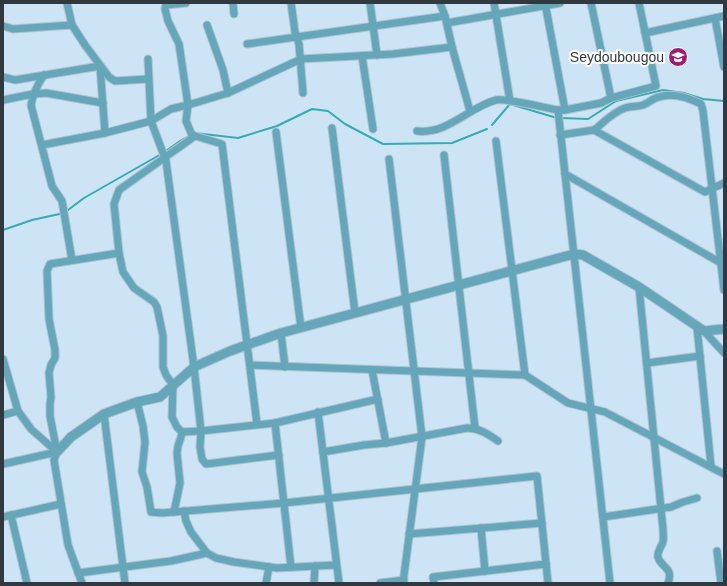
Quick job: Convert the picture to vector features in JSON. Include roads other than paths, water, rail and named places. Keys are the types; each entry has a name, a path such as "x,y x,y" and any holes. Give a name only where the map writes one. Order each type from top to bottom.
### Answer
{"street":[{"path":"68,3 72,25 109,77 115,81 148,78"},
{"path":"186,3 166,4 165,9 168,21 179,44 188,105 186,121 192,135 222,144 257,424"},
{"path":"233,3 234,14"},
{"path":"291,3 296,37 299,44 303,93"},
{"path":"370,3 377,55"},
{"path":"440,3 446,20 470,111"},
{"path":"494,3 510,101"},
{"path":"247,44 373,26 496,15 560,3"},
{"path":"591,3 611,98"},
{"path":"416,131 423,132 449,124 470,111 498,100 561,110 601,103 611,98 656,86 639,3"},
{"path":"545,5 561,110 560,135 610,583"},
{"path":"645,33 724,16"},
{"path":"715,18 724,67"},
{"path":"3,26 13,29 72,25"},
{"path":"207,25 223,70 228,93"},
{"path":"42,145 105,133 151,121 171,109 228,93 301,59 393,54 452,47"},
{"path":"362,56 374,129"},
{"path":"148,59 151,121 165,158 194,367 201,431 200,447 202,460 206,464 279,455"},
{"path":"3,77 15,80 100,66"},
{"path":"100,66 105,133"},
{"path":"44,76 33,94 31,105 52,186 62,201 72,260"},
{"path":"3,100 46,93 103,103"},
{"path":"560,135 594,130 624,108 642,105 658,97 673,95 701,104 713,188 724,290"},
{"path":"332,128 355,313"},
{"path":"594,130 705,192 724,183"},
{"path":"276,132 301,328"},
{"path":"195,136 119,190 114,204 119,253 123,272 134,288 154,302 157,307 163,336 163,367 166,375 173,385 172,418 177,427 182,432 275,422 378,399"},
{"path":"496,141 525,375"},
{"path":"444,155 475,428"},
{"path":"380,583 404,581 414,488 422,437 390,159"},
{"path":"565,174 721,263"},
{"path":"57,452 50,410 51,397 49,373 55,358 49,319 47,271 50,264 119,253"},
{"path":"82,583 68,545 54,460 57,452 71,437 104,414 137,402 160,397 194,367 230,351 281,333 574,254 584,255 639,287 701,329 724,353"},
{"path":"639,287 661,509 663,539 658,553 660,562 667,567 669,572 668,583"},
{"path":"701,329 724,329"},
{"path":"701,329 700,356 711,466"},
{"path":"281,333 285,366"},
{"path":"647,363 700,356"},
{"path":"3,362 18,411 30,429 57,452"},
{"path":"250,365 525,375 568,404 605,412 724,474"},
{"path":"372,370 386,443"},
{"path":"137,402 145,442 142,472 147,487 151,512 162,513 284,502 537,476 548,583"},
{"path":"3,415 18,411"},
{"path":"318,412 338,583"},
{"path":"104,414 125,583"},
{"path":"275,422 291,567"},
{"path":"323,452 422,437 467,428 475,428 490,435 498,441"},
{"path":"174,512 180,483 177,453 182,432"},
{"path":"3,464 57,452"},
{"path":"603,517 671,507 697,498"},
{"path":"3,517 61,504"},
{"path":"184,511 186,521 191,532 207,553 216,558 269,567 336,564"},
{"path":"11,515 27,583"},
{"path":"409,534 542,523"},
{"path":"481,528 485,571"},
{"path":"717,551 721,583"},
{"path":"78,573 171,561 207,553"},
{"path":"434,583 433,577 546,564"},
{"path":"314,566 314,583"},
{"path":"266,583 269,567"}],"waterway":[{"path":"561,118 588,119 616,101 663,90 684,93 703,99 724,101"},
{"path":"492,125 510,104 557,118"},
{"path":"195,133 238,138 277,126 312,109 328,111 345,124 383,144 452,143 487,129"},
{"path":"3,230 32,220 64,213 84,198 163,153 189,136"}],"place":[{"name":"Seydoubougou","path":"678,57"}]}
